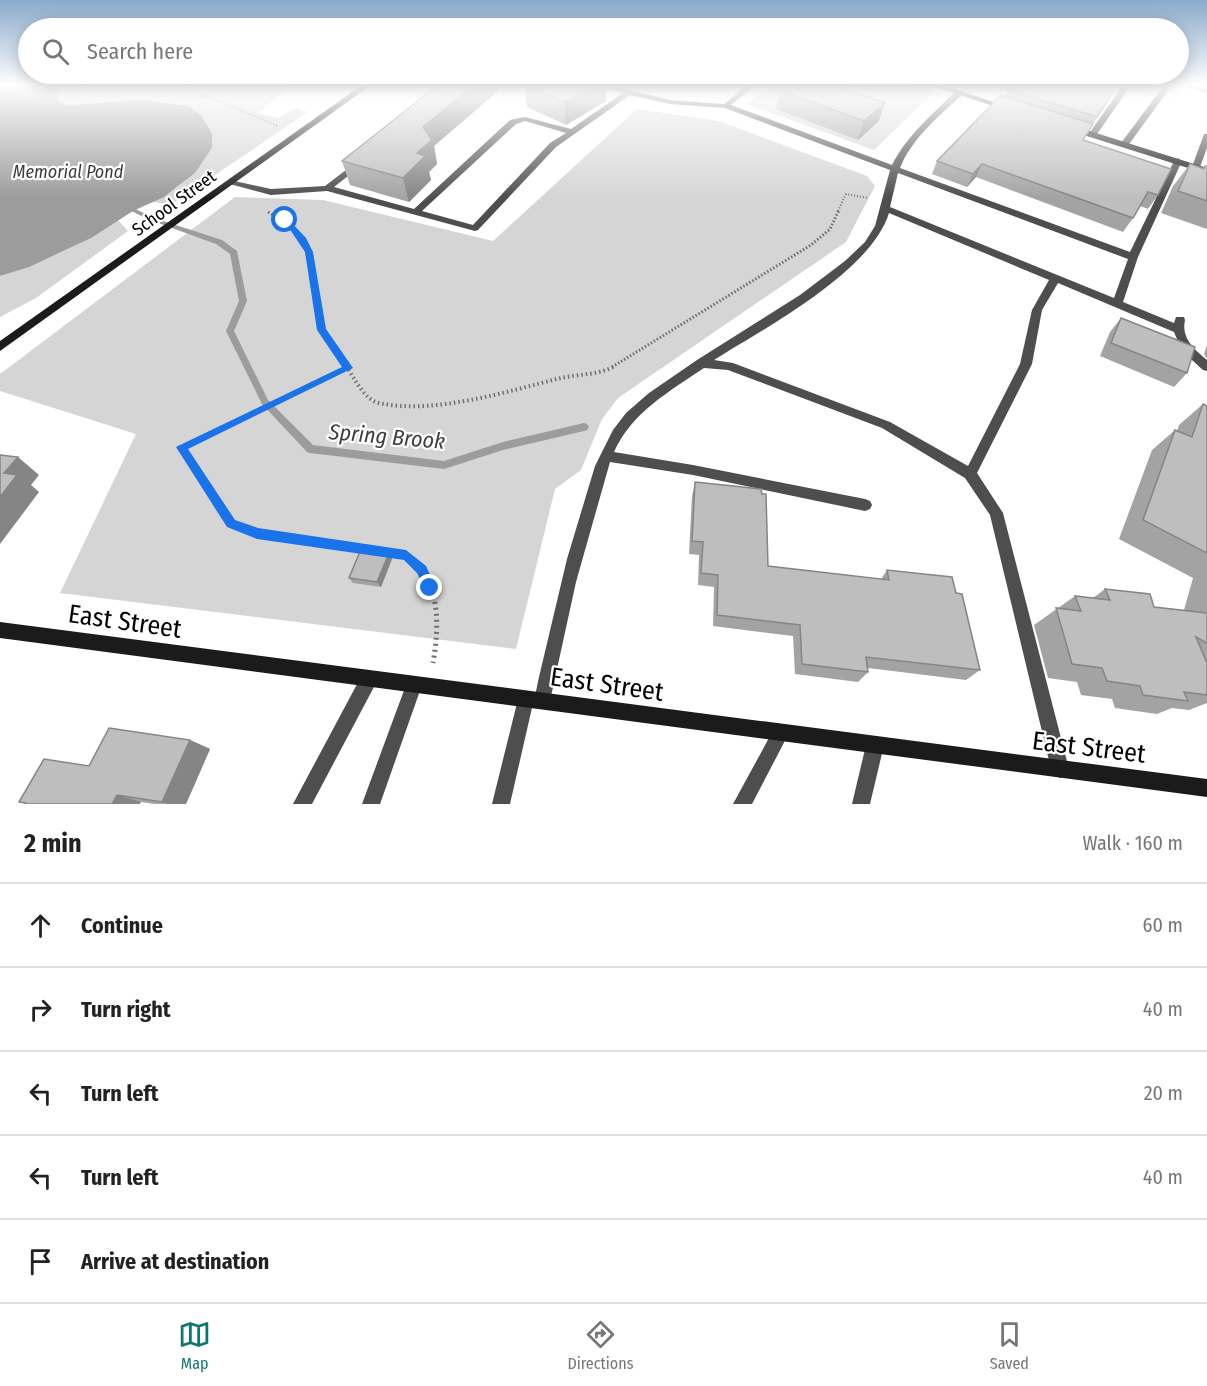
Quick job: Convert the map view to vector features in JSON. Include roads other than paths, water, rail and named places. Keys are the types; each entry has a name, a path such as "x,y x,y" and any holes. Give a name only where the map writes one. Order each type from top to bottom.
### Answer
{"street":[{"name":"School Street","path":"0,347 315,123"},
{"path":"1070,128 1207,171"},
{"name":"East Street","path":"0,630 1207,788"}],"lane":[{"path":"416,212 512,123"},
{"path":"538,123 572,132"},
{"path":"230,183 271,192 327,188 475,228 553,146 586,123"},
{"path":"770,123 1133,257"},
{"path":"501,804 551,651 572,565 607,456 622,425 654,396 701,363 762,326 854,257 876,235 887,205 895,169 913,141 931,123"},
{"path":"1092,135 1101,123"},
{"path":"1125,145 1141,123"},
{"path":"1196,167 1207,136"},
{"path":"327,188 369,155"},
{"path":"1117,304 1133,257 1178,161"},
{"path":"887,205 1055,279 1117,304 1179,324 1186,348 1207,367"},
{"path":"970,474 1026,363 1037,310 1055,279"},
{"path":"701,363 729,366 886,425 970,474 996,513 1060,769"},
{"path":"607,456 693,470 865,505"},
{"path":"302,804 369,679"},
{"path":"371,804 414,685"},
{"path":"742,804 781,733"},
{"path":"861,804 874,745"}],"water":[{"name":"Memorial Pond","path":"0,123 205,123 212,134 212,148 195,173 164,197 133,211 91,238 29,267 0,276"}],"waterway":[{"name":"Spring Brook","path":"123,205 152,219 219,242 234,253 243,301 230,331 265,402 310,449 444,465 503,446 584,427"}]}
